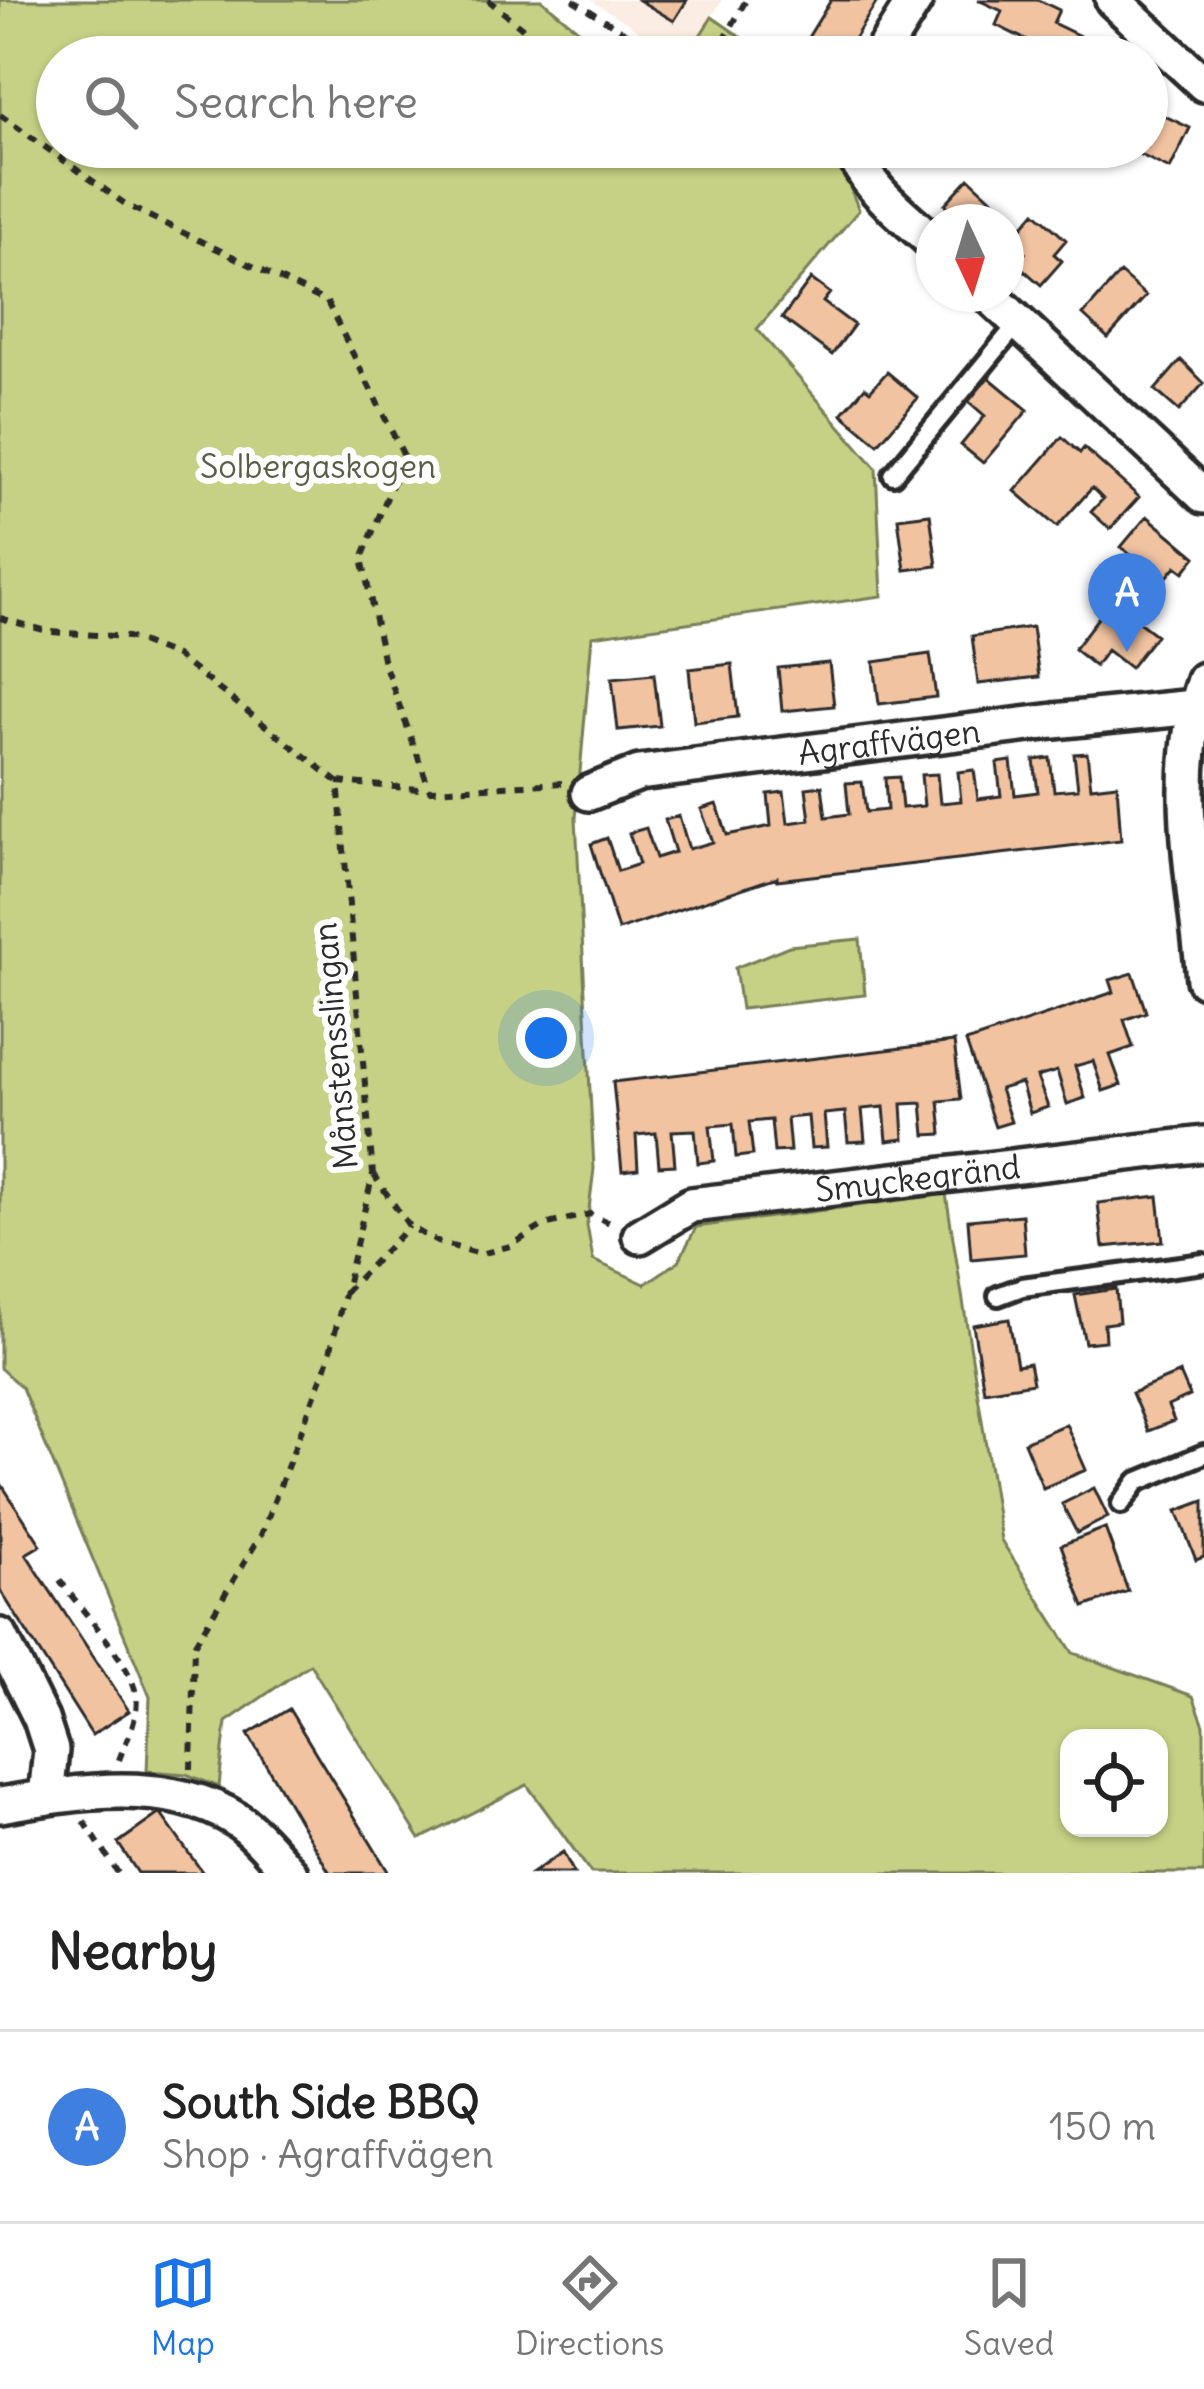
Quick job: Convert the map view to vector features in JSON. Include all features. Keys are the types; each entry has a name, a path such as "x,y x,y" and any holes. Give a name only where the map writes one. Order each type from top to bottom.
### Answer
{"street":[{"path":"892,36 915,0"},
{"path":"1113,0 1152,36"},
{"path":"1168,51 1204,84"},
{"path":"859,168 916,227"},
{"path":"1008,312 1204,496"},
{"path":"1199,694 1188,758 1188,815 1203,965"},
{"name":"Agraffvägen","path":"590,793 639,773 1199,694"},
{"name":"Smyckegränd","path":"640,1236 691,1205 1204,1144"},
{"path":"0,1636 41,1719 58,1795"},
{"path":"0,1805 58,1795 146,1791 189,1801 238,1821 290,1873"}],"lane":[{"path":"892,475 1019,322"},
{"path":"998,1296 1022,1287 1204,1263"},
{"path":"1120,1504 1137,1482 1204,1454"}],"path":[{"path":"488,0 532,36"},
{"path":"573,0 630,36"},
{"path":"726,36 746,0"},
{"path":"0,115 36,141"},
{"path":"75,168 128,206 327,302 404,456 362,558 384,663 430,790"},
{"path":"0,618 51,632 128,638 176,656 338,782 430,790 561,782 590,793"},
{"name":"Månstensslingan","path":"189,1801 194,1645 261,1535 328,1361 373,1174 338,782"},
{"path":"373,1174 409,1226 437,1242 482,1254 510,1246 544,1225 590,1214 640,1236"},
{"path":"344,1293 409,1226"},
{"path":"60,1580 119,1658 136,1693 135,1718 106,1792"},
{"path":"58,1795 118,1873"}],"shaded area":[{"path":"591,0 722,0 699,36 647,36"}],"green space":[{"name":"Solbergaskogen","path":"0,0 542,0 586,36 36,36 36,168 842,168 859,210 757,329 876,468 882,596 592,636 576,818 594,1169 587,1225 593,1260 645,1284 679,1261 696,1227 946,1194 1001,1540 1073,1653 1193,1696 1204,1725 1204,1873 591,1873 527,1785 420,1839 310,1664 226,1722 219,1787 186,1774 147,1771 150,1697 22,1388 0,1368"},
{"path":"712,17 740,36 700,36"},
{"path":"860,939 865,995 741,1009 735,968 789,946"}],"building":[{"path":"639,0 687,0 674,21"},
{"path":"831,0 878,0 856,36 809,36"},
{"path":"978,0 1038,0 1059,10 1053,23 1080,36 1018,36 996,25 1002,11"},
{"path":"1168,118 1190,128 1168,168"},
{"path":"969,178 997,204 945,204"},
{"path":"1035,212 1066,240 1054,254 1062,261 1041,285 1024,270 1024,225"},
{"path":"1120,273 1146,296 1108,338 1083,315"},
{"path":"811,279 830,293 823,302 854,325 832,355 782,318"},
{"path":"1181,360 1204,383 1179,411 1155,390"},
{"path":"887,372 918,398 878,444 842,414 865,387 870,391"},
{"path":"987,376 1028,410 983,463 961,445 985,416 967,400"},
{"path":"1062,437 1080,453 1084,448 1139,497 1110,529 1091,512 1103,499 1092,488 1057,527 1015,491"},
{"path":"930,514 937,566 905,570 898,518"},
{"path":"1147,516 1196,557 1184,572 1176,566 1163,582 1121,547"},
{"path":"1111,601 1156,635 1130,668 1107,650 1095,666 1074,649"},
{"path":"1032,627 1039,677 978,684 972,636"},
{"path":"930,654 936,697 879,704 874,662"},
{"path":"829,663 834,706 782,711 778,668"},
{"path":"732,664 738,717 694,722 689,669"},
{"path":"654,674 660,726 618,730 612,678"},
{"path":"1087,753 1091,787 1117,784 1121,840 777,877 618,930 591,844 607,838 618,871 639,864 629,833 646,828 656,858 675,852 665,820 679,816 689,849 713,842 701,809 717,804 727,835 771,826 768,794 784,792 788,823 810,820 806,788 822,786 826,817 849,814 846,783 862,782 866,812 887,810 885,778 899,777 902,808 924,806 921,775 937,774 940,803 961,801 958,772 974,770 978,799 1001,796 997,763 1011,761 1015,795 1038,792 1034,760 1050,758 1054,791 1078,789 1074,754"},
{"path":"1133,973 1146,1012 1124,1020 1133,1047 1110,1055 1121,1085 1103,1091 1093,1061 1075,1066 1085,1098 1067,1104 1057,1071 1037,1077 1048,1107 1030,1113 1021,1083 1000,1089 1011,1122 995,1127 966,1042 1114,992 1110,980"},
{"path":"954,1042 961,1099 939,1101 942,1134 925,1135 922,1103 902,1104 904,1139 887,1141 884,1107 862,1109 865,1141 848,1142 845,1112 824,1114 827,1147 811,1148 808,1116 787,1118 790,1151 774,1152 771,1120 749,1122 753,1155 736,1157 733,1124 710,1126 714,1161 698,1163 695,1130 672,1131 675,1165 659,1166 656,1133 636,1135 638,1169 622,1171 613,1082"},
{"path":"1158,1196 1163,1241 1103,1247 1098,1203"},
{"path":"1022,1215 1025,1254 971,1259 968,1220"},
{"path":"1116,1289 1119,1322 1104,1324 1105,1341 1085,1343 1075,1295"},
{"path":"1009,1319 1017,1365 1029,1363 1033,1383 984,1391 973,1325"},
{"path":"1180,1373 1190,1396 1168,1406 1174,1421 1148,1431 1132,1393"},
{"path":"1066,1424 1086,1470 1043,1488 1024,1442"},
{"path":"0,1482 41,1545 26,1554 129,1711 92,1735 0,1590"},
{"path":"1094,1488 1108,1517 1077,1533 1062,1504"},
{"path":"1204,1501 1204,1557 1196,1560 1177,1511"},
{"path":"1105,1528 1128,1591 1084,1607 1061,1545"},
{"path":"289,1709 389,1873 330,1873 248,1734"},
{"path":"160,1813 203,1873 138,1873 118,1843"},
{"path":"563,1852 574,1873 532,1873"}],"place":[{"name":"South Side BBQ","path":"1127,652"}]}
